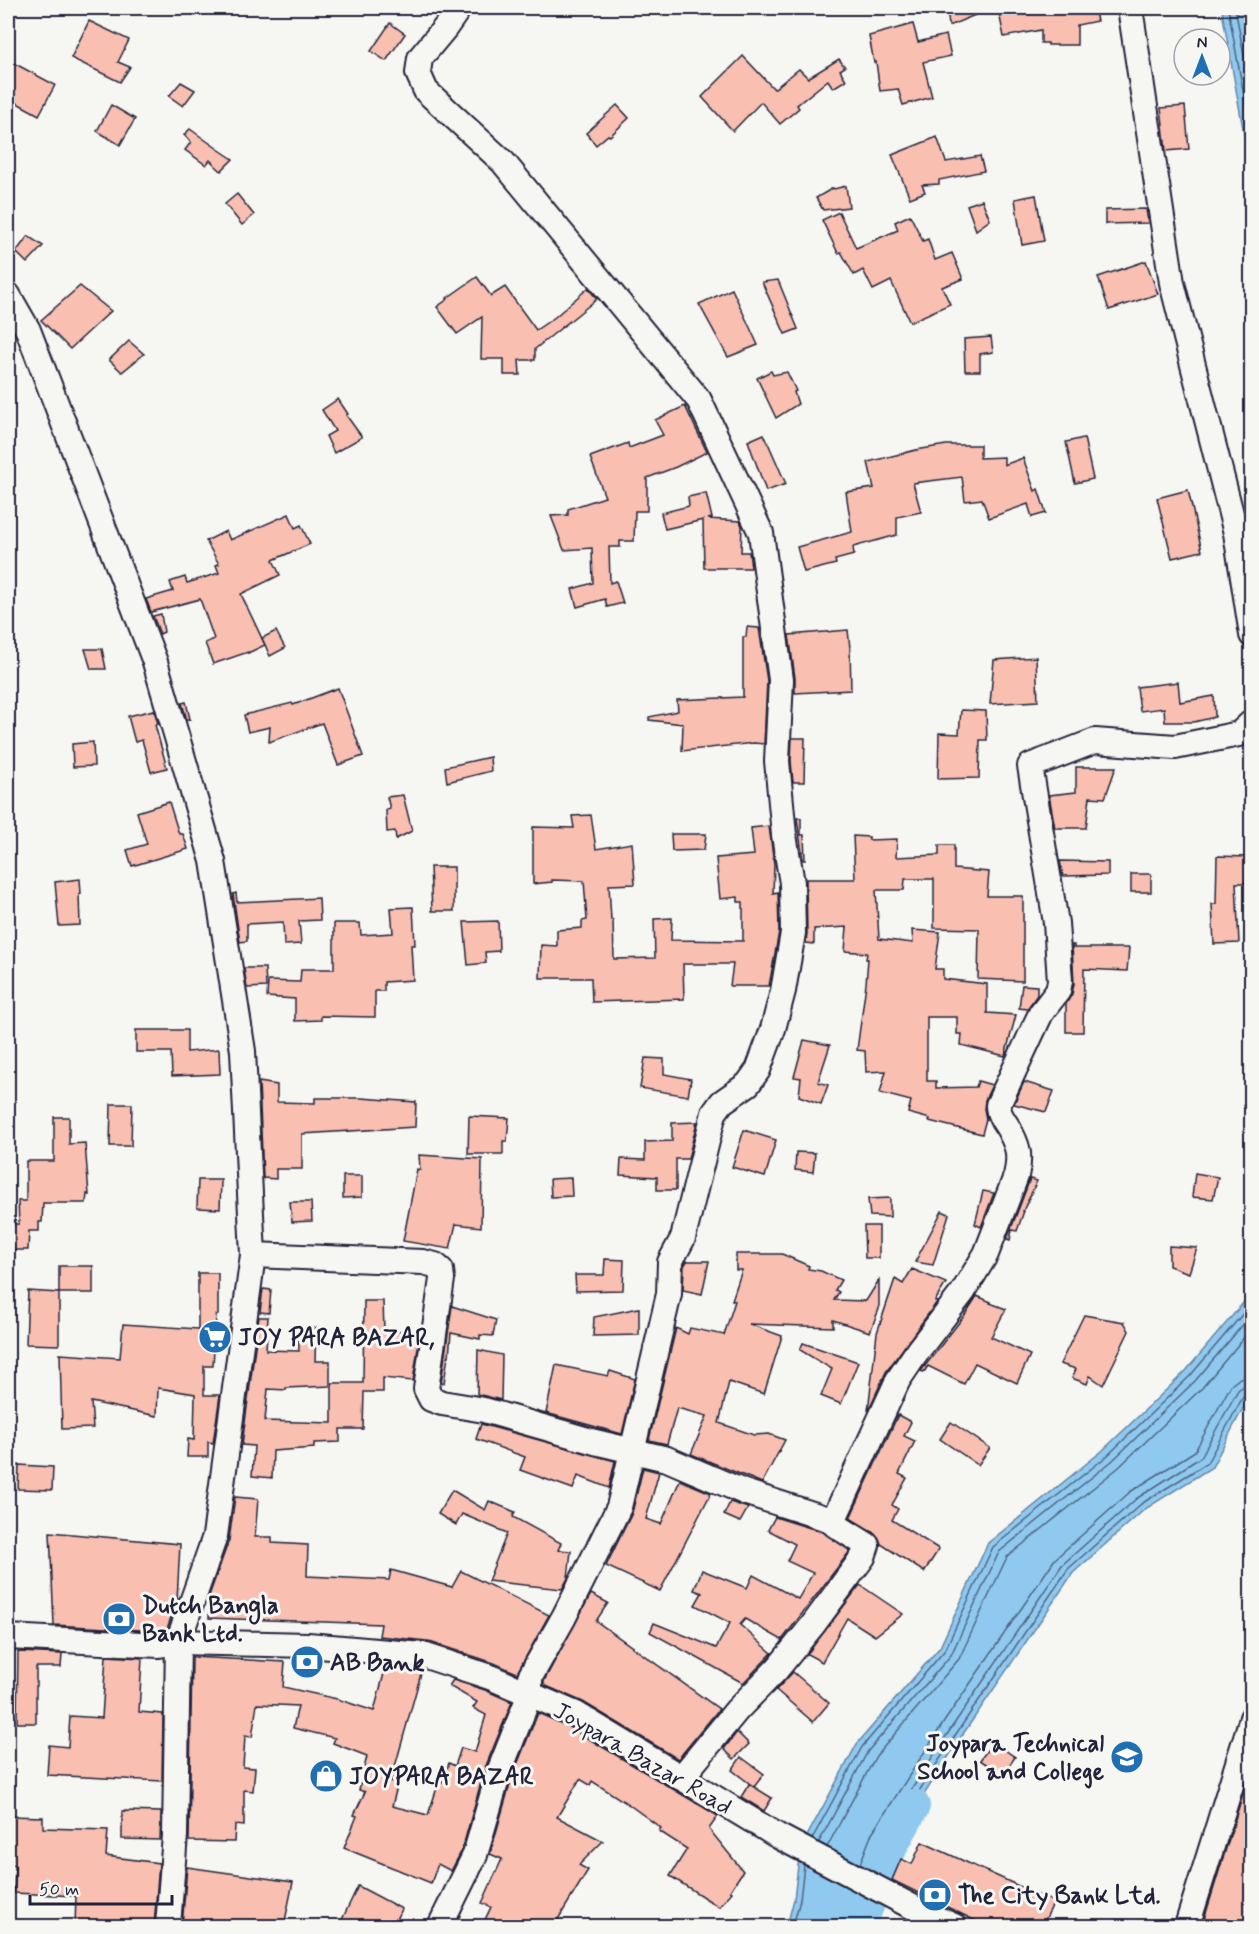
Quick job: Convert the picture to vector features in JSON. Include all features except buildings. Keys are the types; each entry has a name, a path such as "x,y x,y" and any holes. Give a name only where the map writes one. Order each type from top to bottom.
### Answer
{"street":[{"path":"440,1926 475,1855 499,1772 530,1694 530,1677 564,1617 619,1508 669,1294 670,1262 683,1238 714,1113 722,1102 748,1084 758,1070 773,1029 783,991 793,933 792,883 784,836 777,761 781,680 761,533 699,400 503,162 426,91 418,73 420,58 459,8"},
{"path":"1130,8 1172,283 1236,533 1251,635"},
{"path":"8,295 28,330 155,662 213,861 243,1052 253,1255 215,1536 178,1642 175,1835 168,1926"},
{"path":"834,1521 898,1380 963,1292 986,1254 1016,1176 1019,1163 1017,1145 1000,1116 998,1105 1041,1014 1058,991 1060,981 1056,923 1030,766 1095,741 1175,747 1239,734 1251,722"},
{"path":"253,1255 423,1262 435,1265 441,1270 442,1278 426,1389 431,1399 484,1410 595,1442 668,1459 744,1492 834,1521 835,1525 864,1542 867,1548 863,1557 824,1610 777,1669 737,1710 681,1779"},
{"name":"Joypara Bazar Road","path":"8,1636 159,1645 178,1642 308,1645 423,1655 490,1677 576,1714 778,1836 924,1913 954,1926"},
{"path":"1187,1926 1251,1718"}],"water":[{"path":"1222,8 1251,8 1251,173 1232,67 1232,27 1225,27"},
{"path":"1251,1288 1251,1393 1212,1467 1145,1509 1073,1573 963,1734 891,1846 859,1926 787,1926 794,1899 800,1849 857,1744 940,1647 988,1543 1102,1451 1185,1372 1249,1296"}],"waterway":[{"path":"859,1926 891,1846 913,1806"}],"place":[{"name":"JOY PARA BAZAR,","path":"215,1337"},
{"name":"Dutch Bangla Bank Ltd.","path":"119,1619"},
{"name":"AB Bank","path":"307,1662"},
{"name":"Joypara Technical School and College","path":"1127,1757"},
{"name":"JOYPARA BAZAR","path":"326,1776"},
{"name":"The City Bank Ltd.","path":"935,1895"}]}
